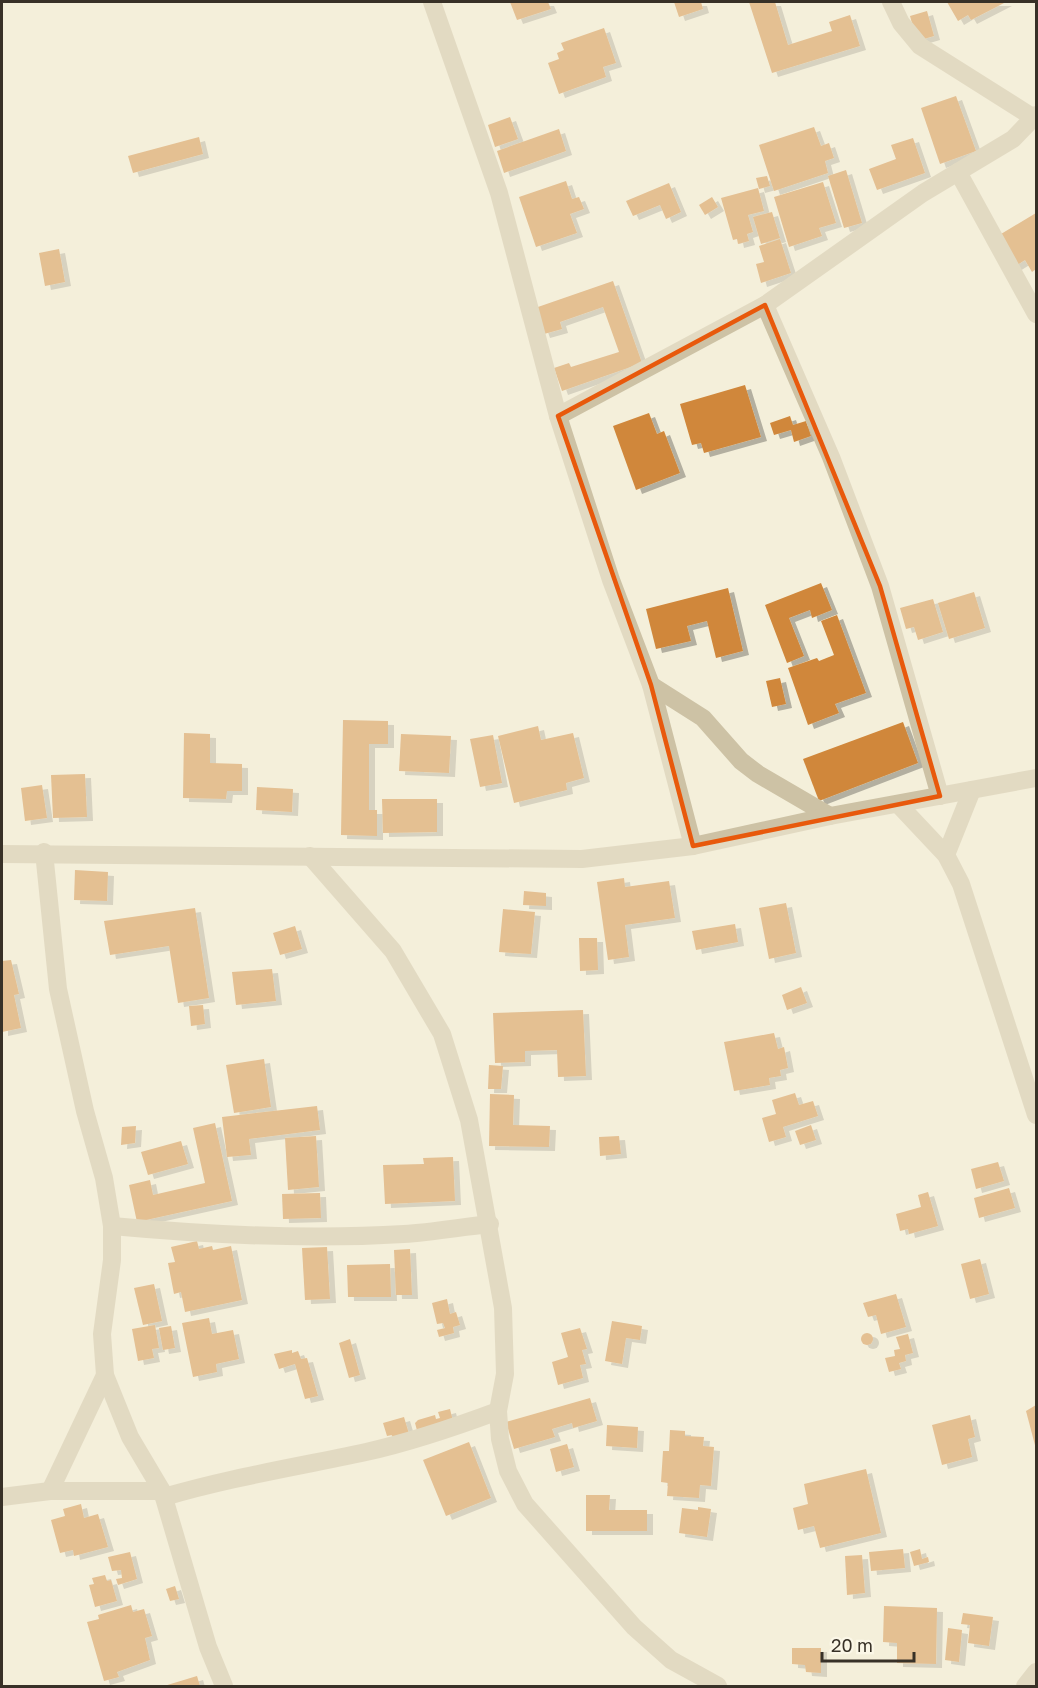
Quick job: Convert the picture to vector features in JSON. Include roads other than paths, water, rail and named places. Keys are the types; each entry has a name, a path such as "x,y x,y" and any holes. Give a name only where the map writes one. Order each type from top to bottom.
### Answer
{"street":[{"path":"432,2 499,193 558,416 611,580 651,685 693,846"},
{"path":"558,416 765,305 923,193 1013,139 1035,117 920,46 900,23 891,2"},
{"path":"958,172 1036,314"},
{"path":"765,305 831,457 880,585 940,796"},
{"path":"651,685 703,718 741,761 758,774 830,816"},
{"path":"2,854 44,852 582,859 693,846 830,816 1036,778"},
{"path":"946,855 972,790"},
{"path":"898,804 946,855 961,884 1036,1115"},
{"path":"44,852 58,989 85,1111 104,1178 112,1226 112,1260 102,1334 105,1375 130,1437 163,1494 208,1647 224,1686"},
{"path":"310,856 393,951 442,1034 470,1119 503,1308 504,1374 498,1411 500,1439 508,1472 525,1504 634,1627 671,1660 718,1686"},
{"path":"112,1226 195,1233 274,1236 404,1234 490,1224"},
{"path":"50,1491 105,1375"},
{"path":"2,1497 50,1491 163,1494 269,1470 366,1452 454,1427 498,1411"},
{"path":"1026,1686 1036,1672"}]}
